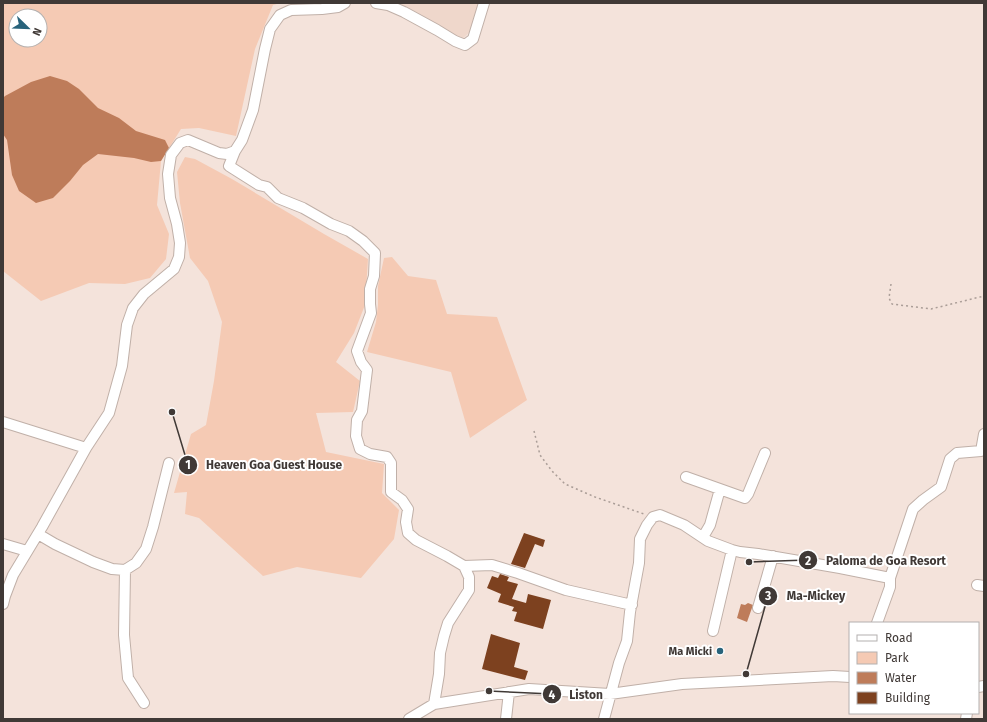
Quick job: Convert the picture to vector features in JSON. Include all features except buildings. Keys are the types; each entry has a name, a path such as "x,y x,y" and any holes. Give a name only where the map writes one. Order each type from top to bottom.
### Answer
{"street":[{"path":"345,3 338,7 291,10 280,15 270,29 253,110 242,140 235,151 229,166 259,185 267,187 278,198 303,208 331,224 349,231 363,241 375,253 374,276 370,289 371,313 357,351 361,362 367,370 362,411 357,420 356,436 360,449 370,454 388,456 391,463 391,492 402,500 408,509 406,522 408,533 416,540 464,566 492,565 566,590 632,605"},
{"path":"376,3 388,5 404,12 437,30 455,42 464,45 473,39 484,3"},
{"path":"3,604 13,575 38,534 86,448 109,413 122,366 127,325 133,308 144,294 174,269 179,257 180,243 170,198 168,174 171,155 180,143 188,140 219,153 227,154 235,151"},
{"path":"3,422 86,448"},
{"path":"877,622 890,587 890,578 913,509 941,487 950,459 957,453 981,451 984,434"},
{"path":"686,477 745,498 765,453"},
{"path":"38,534 93,562 112,569 125,570 136,563 146,549 169,463"},
{"path":"703,537 710,524 720,489"},
{"path":"604,719 610,694 627,641 639,563 640,539 653,517 660,515 684,526 708,541 732,550 773,556 890,578"},
{"path":"3,544 27,551"},
{"path":"713,631 732,550"},
{"path":"758,608 773,556"},
{"path":"434,704 439,674 440,653 444,636 448,623 469,590 469,577 464,566"},
{"path":"125,570 124,635 128,678 144,703"},
{"path":"409,719 434,704 529,689 610,694 682,684 833,676 849,677"},
{"path":"506,719 509,692"}],"path":[{"path":"891,284 889,298 892,304 931,309 984,296"},
{"path":"534,431 540,455 552,471 565,484 595,497 653,517"}],"shaded area":[{"path":"390,3 480,3 473,29 461,40"}],"green space":[{"path":"3,3 281,3 273,5 255,49 236,136 199,128 181,129 161,161 157,205 169,234 166,259 150,278 125,284 89,283 41,301 3,271"},
{"path":"185,157 195,159 232,179 368,259 365,305 354,333 336,362 360,381 353,412 316,413 326,452 384,464 382,493 399,510 394,539 361,578 297,567 263,576 199,518 185,514 187,492 174,493 191,434 206,425 222,322 208,281 190,258 180,203 177,172"},
{"path":"392,257 408,276 436,280 447,314 497,317 527,400 470,438 451,372 367,352 376,322 378,286 384,258"}],"water":[{"path":"50,76 67,81 79,89 98,108 119,118 136,131 165,140 169,148 161,161 151,162 134,158 98,154 83,165 53,198 36,203 19,191 12,175 7,140 3,134 3,98 31,82"},
{"path":"748,603 753,605 747,622 737,618 741,604 745,605"}],"place":[{"name":"Heaven Goa Guest House","path":"172,412"},
{"name":"Paloma de Goa Resort","path":"749,562"},
{"name":"Ma Micki","path":"720,651"},
{"name":"Ma-Mickey","path":"746,674"},
{"name":"Liston","path":"489,691"}]}
